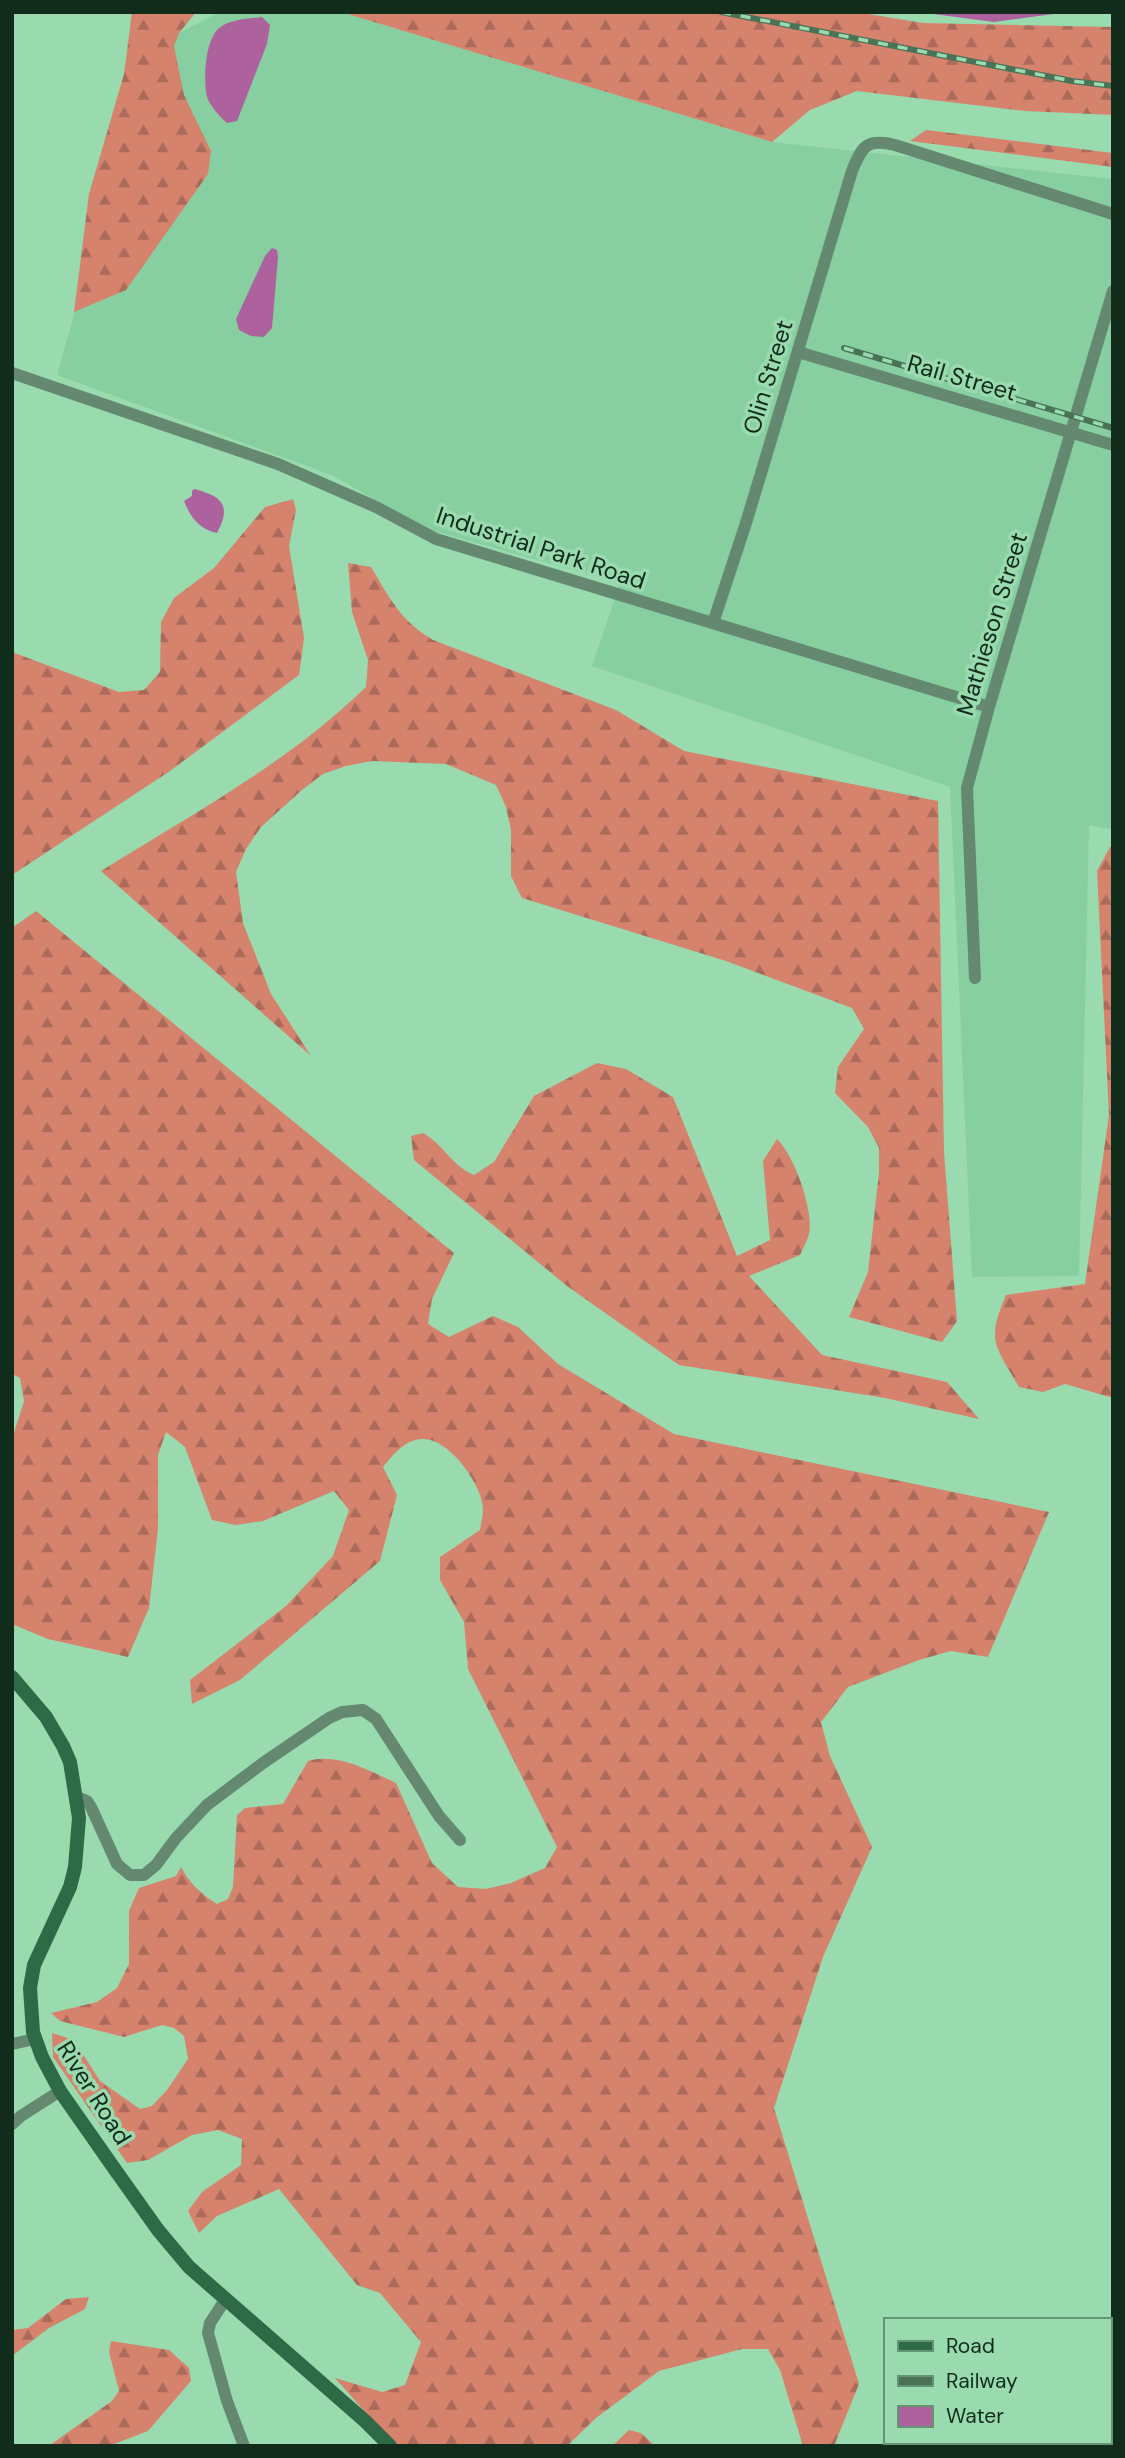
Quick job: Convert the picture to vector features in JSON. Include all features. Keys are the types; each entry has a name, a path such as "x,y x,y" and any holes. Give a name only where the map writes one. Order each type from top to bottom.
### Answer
{"street":[{"name":"Olin Street","path":"713,624 799,352 852,171 866,145 874,142 895,145 1113,214"},
{"name":"Mathieson Street","path":"975,978 967,788 1069,432 1113,291"},
{"name":"Rail Street","path":"799,352 1113,445"},
{"name":"Industrial Park Road","path":"12,373 278,464 376,507 436,539 989,707"},
{"name":"River Road","path":"12,1677 55,1730 70,1762 77,1797 79,1839 75,1867 64,1904 34,1965 30,1988 35,2039 41,2057 60,2091 158,2230 189,2266 390,2446"},
{"path":"77,1797 87,1801 91,1807 117,1864 130,1875 144,1875 156,1865 194,1818 238,1781 329,1718 342,1712 363,1710 376,1719 439,1816 460,1840"},
{"path":"12,2044 35,2039"},
{"path":"12,2124 60,2091"},
{"path":"225,2300 210,2323 208,2333 210,2347 244,2446"}],"shaded area":[{"path":"220,12 341,12 772,142 1113,179 1113,830 1089,825 1079,1276 972,1277 950,787 592,666 620,583 423,528 334,476 57,375 150,48"}],"green space":[{"path":"132,12 196,12 179,33 174,46 184,95 211,151 208,174 126,290 74,312 89,194 124,74"},
{"path":"341,12 856,12 923,23 1113,27 1113,115 1025,111 857,91 810,110 772,142"},
{"path":"926,130 1113,153 1113,167 910,141"},
{"path":"293,499 296,510 289,546 304,638 299,675 170,771 12,875 12,652 119,692 144,690 160,672 161,622 174,598 214,568 265,507"},
{"path":"348,563 371,567 390,599 404,616 433,640 616,710 684,751 938,801 944,1152 957,1321 942,1342 849,1317 868,1272 879,1172 879,1148 868,1127 835,1093 838,1067 864,1029 852,1008 726,961 522,898 511,876 511,830 506,807 496,785 446,764 372,761 323,774 261,827 246,849 236,872 243,923 271,994 311,1056 101,871 272,764 366,687 368,660 352,612"},
{"path":"1110,847 1113,847 1113,1398 1065,1384 1043,1392 1019,1387 999,1352 995,1334 1006,1295 1085,1284 1109,1115 1097,871"},
{"path":"36,911 454,1253 432,1299 428,1324 449,1337 493,1316 518,1327 558,1364 674,1434 1049,1512 988,1657 951,1651 848,1687 821,1722 830,1756 872,1847 823,1957 774,2108 859,2384 834,2446 803,2446 780,2370 768,2349 742,2349 659,2371 596,2418 567,2446 395,2446 335,2378 382,2392 405,2385 421,2342 380,2293 357,2285 279,2189 217,2216 199,2233 188,2211 202,2192 241,2165 242,2139 218,2130 192,2135 148,2160 127,2163 53,2057 52,2033 74,2040 100,2081 140,2109 152,2106 167,2090 188,2059 184,2036 174,2028 162,2025 124,2037 60,2021 51,2013 97,2002 117,1988 129,1964 129,1911 139,1888 176,1876 181,1867 192,1883 211,1900 217,1904 228,1899 233,1887 237,1815 245,1808 283,1804 308,1761 342,1761 365,1768 396,1783 432,1863 458,1887 486,1889 511,1883 545,1868 557,1847 468,1669 464,1622 440,1580 440,1557 480,1530 483,1508 477,1487 462,1464 432,1440 410,1442 383,1467 397,1495 380,1561 240,1680 192,1704 190,1680 286,1606 333,1556 349,1510 334,1491 263,1521 236,1525 212,1520 185,1447 166,1432 158,1455 158,1529 149,1608 128,1657 48,1639 12,1624 12,1439 24,1401 20,1378 12,1374 12,928"},
{"path":"597,1063 626,1069 673,1097 737,1256 770,1240 763,1161 777,1139 790,1157 806,1198 809,1234 800,1255 749,1276 822,1355 947,1382 979,1419 885,1398 679,1365 567,1286 414,1160 411,1136 423,1133 460,1167 474,1175 494,1162 534,1096"},
{"path":"89,2297 85,2309 49,2328 12,2356 12,2330 28,2328 66,2299"},
{"path":"111,2341 169,2350 189,2368 191,2381 148,2431 109,2446 44,2446 50,2445 112,2401 119,2391 109,2352"},
{"path":"1113,2399 1113,2446 936,2446 1111,2444"},
{"path":"629,2430 641,2433 655,2446 612,2446"}],"water":[{"path":"918,12 1069,12 994,22"},
{"path":"262,17 270,25 267,44 237,121 227,123 207,97 205,71 211,41 223,25"},
{"path":"272,248 277,250 278,257 272,328 264,337 251,336 239,330 236,319 265,256"},
{"path":"194,489 212,495 222,503 224,515 217,533 200,526 187,507 184,501 192,496"}],"railway":[{"path":"721,12 1072,81 1113,86"},
{"path":"844,348 1113,428"}]}
